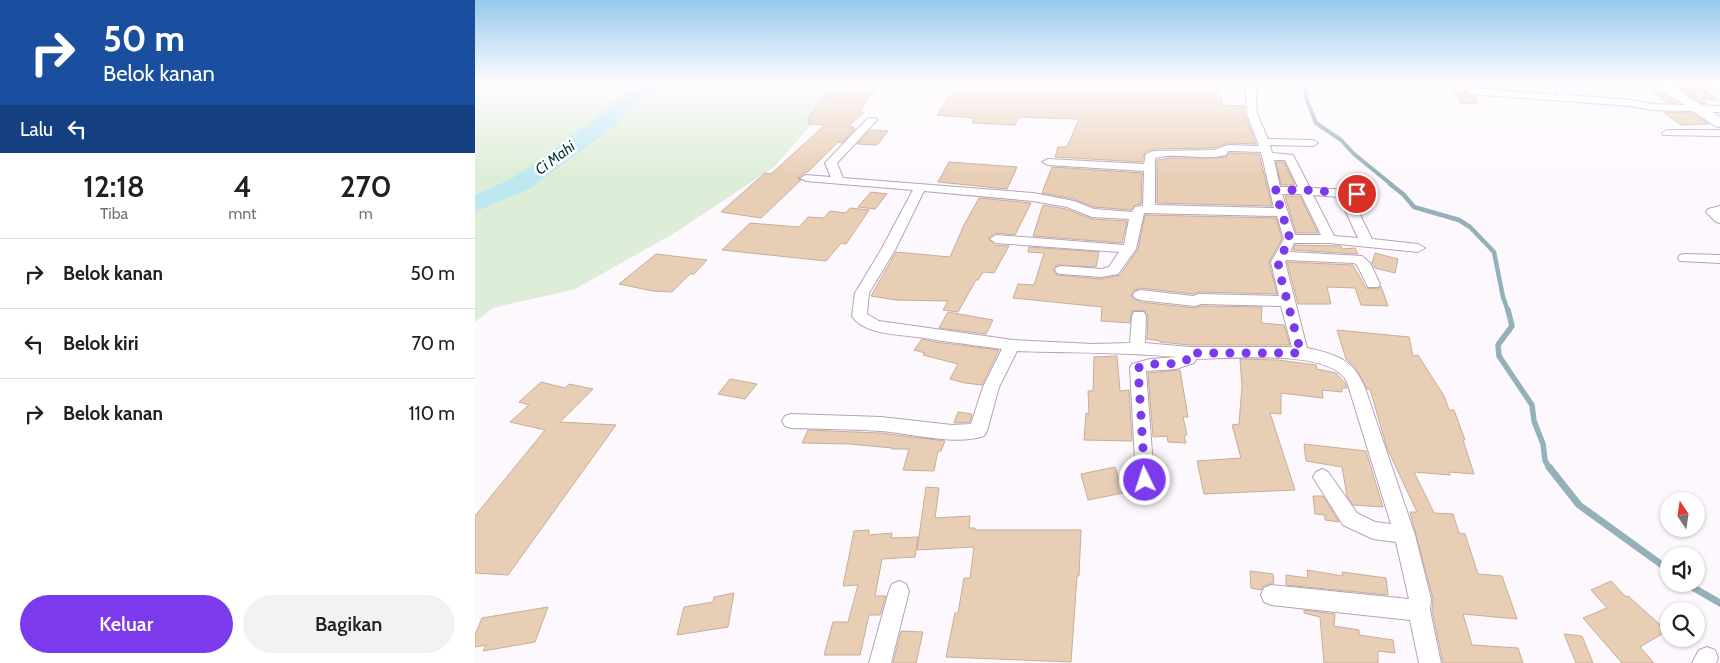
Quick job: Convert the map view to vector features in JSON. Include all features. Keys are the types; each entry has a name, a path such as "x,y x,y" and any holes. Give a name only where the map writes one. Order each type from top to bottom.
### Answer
{"main road":[{"path":"1706,114 1720,123"}],"street":[{"path":"1252,114 1266,149 1275,190 1290,239 1278,262 1301,353"},
{"path":"838,180 831,164 872,120"},
{"path":"1667,134 1720,133"},
{"path":"1149,208 1150,156 1154,154 1197,152 1214,154 1222,153 1224,149 1228,148 1266,149 1313,143"},
{"path":"1266,149 1289,157 1329,240"},
{"path":"1048,162 1149,168"},
{"path":"806,178 1049,199 1070,204 1092,213 1135,216"},
{"path":"920,188 888,250 862,294 859,316 866,322 890,328 931,332 936,335 1013,345 1093,349 1137,348 1189,353 1314,354 1333,362 1351,374 1405,535 1420,599 1419,610 1430,663"},
{"path":"1275,190 1371,194"},
{"path":"1344,194 1367,242"},
{"path":"1062,270 1109,272 1115,269 1129,250 1132,242 1135,216 1139,210 1149,208 1282,212"},
{"path":"1720,210 1712,212 1720,219"},
{"path":"996,239 1129,250"},
{"path":"1290,239 1367,242 1418,248"},
{"path":"1281,256 1357,259 1363,263 1373,284"},
{"path":"1685,258 1720,259"},
{"path":"1140,295 1195,301 1199,299 1288,301"},
{"path":"1137,348 1139,316"},
{"path":"791,421 881,424 952,432 978,431 982,412 1001,364 1013,345"},
{"path":"1145,480 1138,368 1144,365 1182,363 1188,359 1189,353"},
{"path":"1322,477 1350,519 1373,530 1405,535"},
{"path":"880,663 899,590"},
{"path":"1271,595 1419,610"}],"green space":[{"path":"475,114 821,114 774,167 673,234 575,289 493,308 475,322"}],"building":[{"path":"812,114 862,114 849,126 855,129 842,143 838,142 809,171 799,176 798,179 801,180 761,218 721,212 765,173 771,174 825,125 808,124 811,120 807,120"},
{"path":"1245,114 1256,144 1228,143 1214,148 1154,149 1145,152 1142,162 1055,157 1058,147 1067,147 1079,119 1019,117 1015,125 972,123 974,118 937,115"},
{"path":"1666,114 1694,114 1709,124 1681,125"},
{"path":"870,130 888,131 877,145 857,144"},
{"path":"1229,153 1259,154 1272,206 1157,203 1157,160 1217,158 1226,157"},
{"path":"949,162 1017,167 1007,189 938,182"},
{"path":"1276,162 1284,162 1295,185 1281,185"},
{"path":"1052,167 1142,173 1141,204 1135,205 1131,210 1094,207 1074,199 1042,193"},
{"path":"871,192 887,194 875,209 858,207"},
{"path":"1285,196 1300,196 1318,233 1296,233"},
{"path":"979,198 1031,203 1015,235 996,233 988,238 995,245 1009,246 994,273 983,272 978,280 976,280 958,312 943,310 948,301 896,300 871,296 896,252 950,257 964,225"},
{"path":"1043,205 1066,209 1092,219 1127,221 1122,243 1033,236"},
{"path":"850,208 869,210 846,244 841,243 826,261 722,250 750,223 799,227 808,217 824,218 830,211 846,213"},
{"path":"1145,215 1276,218 1282,239 1269,262 1277,294 1199,292 1193,294 1140,288 1133,291 1131,296 1140,302 1195,308 1201,306 1262,307 1261,323 1284,325 1290,345 1189,345 1160,342 1147,339 1148,316 1144,310 1132,311 1130,323 1101,321 1102,307 1013,298 1018,284 1034,285 1044,253 1028,252 1029,247 1099,252 1096,267 1057,265 1053,269 1057,275 1101,279 1120,275 1138,249"},
{"path":"1295,245 1341,246 1342,249 1355,248 1358,254 1293,250"},
{"path":"1375,253 1398,259 1395,273 1375,268 1372,263"},
{"path":"656,254 707,260 694,274 690,274 672,292 653,291 619,284"},
{"path":"1287,262 1353,265 1366,288 1378,289 1381,286 1388,306 1361,305 1355,288 1327,287 1331,304 1298,304"},
{"path":"948,312 993,320 986,334 939,328"},
{"path":"1337,330 1409,337 1413,356 1418,355 1444,396 1449,410 1454,410 1465,440 1463,440 1474,474 1449,472 1450,475 1414,472 1434,513 1453,514 1459,533 1465,534 1478,574 1502,576 1517,619 1463,614 1472,645 1518,648 1523,663 1443,663 1432,610 1433,599 1410,512 1417,512 1387,448 1370,389 1367,389 1357,370 1346,359"},
{"path":"922,339 999,350 982,385 965,383 950,379 958,364 923,355 925,353 914,350"},
{"path":"1117,356 1120,391 1129,390 1132,441 1084,440 1086,413 1089,414 1088,391 1093,391 1094,357"},
{"path":"1240,359 1278,360 1316,365 1317,369 1336,373 1345,383 1347,388 1342,388 1342,392 1322,390 1323,398 1281,393 1281,414 1270,413 1295,490 1204,494 1197,461 1241,458 1232,425 1239,424 1242,386"},
{"path":"1180,370 1188,417 1183,417 1187,435 1184,435 1186,443 1168,442 1167,436 1153,437 1148,373"},
{"path":"730,379 757,384 745,399 718,394"},
{"path":"541,382 565,388 569,384 593,389 560,422 616,425 508,575 475,573 475,516 545,430 510,422 529,405 519,402"},
{"path":"958,412 972,414 970,422 954,423"},
{"path":"808,430 880,433 945,441 941,451 938,451 934,471 903,470 909,449 849,444 802,443"},
{"path":"1304,444 1366,451 1383,507 1353,505 1347,496 1342,467 1306,461"},
{"path":"1115,467 1123,493 1088,500 1081,474"},
{"path":"926,487 939,488 935,518 970,516 969,528 975,528 975,530 1081,530 1071,662 946,657 955,613 958,613 964,578 970,578 974,547 917,550"},
{"path":"1313,496 1323,496 1339,522 1325,520 1325,515 1315,514"},
{"path":"869,530 869,535 892,533 891,538 918,537 915,557 882,559 875,596 886,596 880,615 869,615 860,655 824,655 833,622 848,622 858,585 843,586 854,531"},
{"path":"1307,570 1343,576 1342,572 1386,578 1388,595 1286,585 1286,575 1308,578"},
{"path":"1250,571 1273,574 1274,583 1263,586 1261,590 1251,588"},
{"path":"1611,581 1626,597 1628,596 1660,625 1660,635 1640,647 1654,663 1622,663 1583,618 1607,608 1591,590"},
{"path":"734,593 728,627 677,635 684,607 713,602 714,597"},
{"path":"548,607 535,642 483,651 486,645 475,647 475,635 482,618"},
{"path":"1304,610 1335,614 1334,626 1359,630 1359,635 1393,640 1395,653 1378,651 1378,663 1324,663 1320,617 1304,613"},
{"path":"901,631 923,632 916,663 893,663"},
{"path":"1564,634 1582,636 1593,663 1576,663"}],"waterway":[{"name":"Ci Mahi","path":"475,204 520,184 614,114"},
{"path":"1312,114 1316,123 1341,140 1354,154 1392,185"},
{"path":"1390,184 1403,194 1414,207 1459,220 1470,227 1494,252 1503,297 1508,311"},
{"path":"1508,310 1512,326 1498,345 1499,356 1532,405 1534,421 1543,444 1545,460 1549,468"},
{"path":"1549,467 1579,505 1660,564"},
{"path":"1701,592 1720,603"}],"route":[{"path":"1145,480 1138,368 1144,365 1182,363 1188,359 1189,353 1301,353 1278,262 1290,239 1275,190 1306,190 1357,194"}]}
